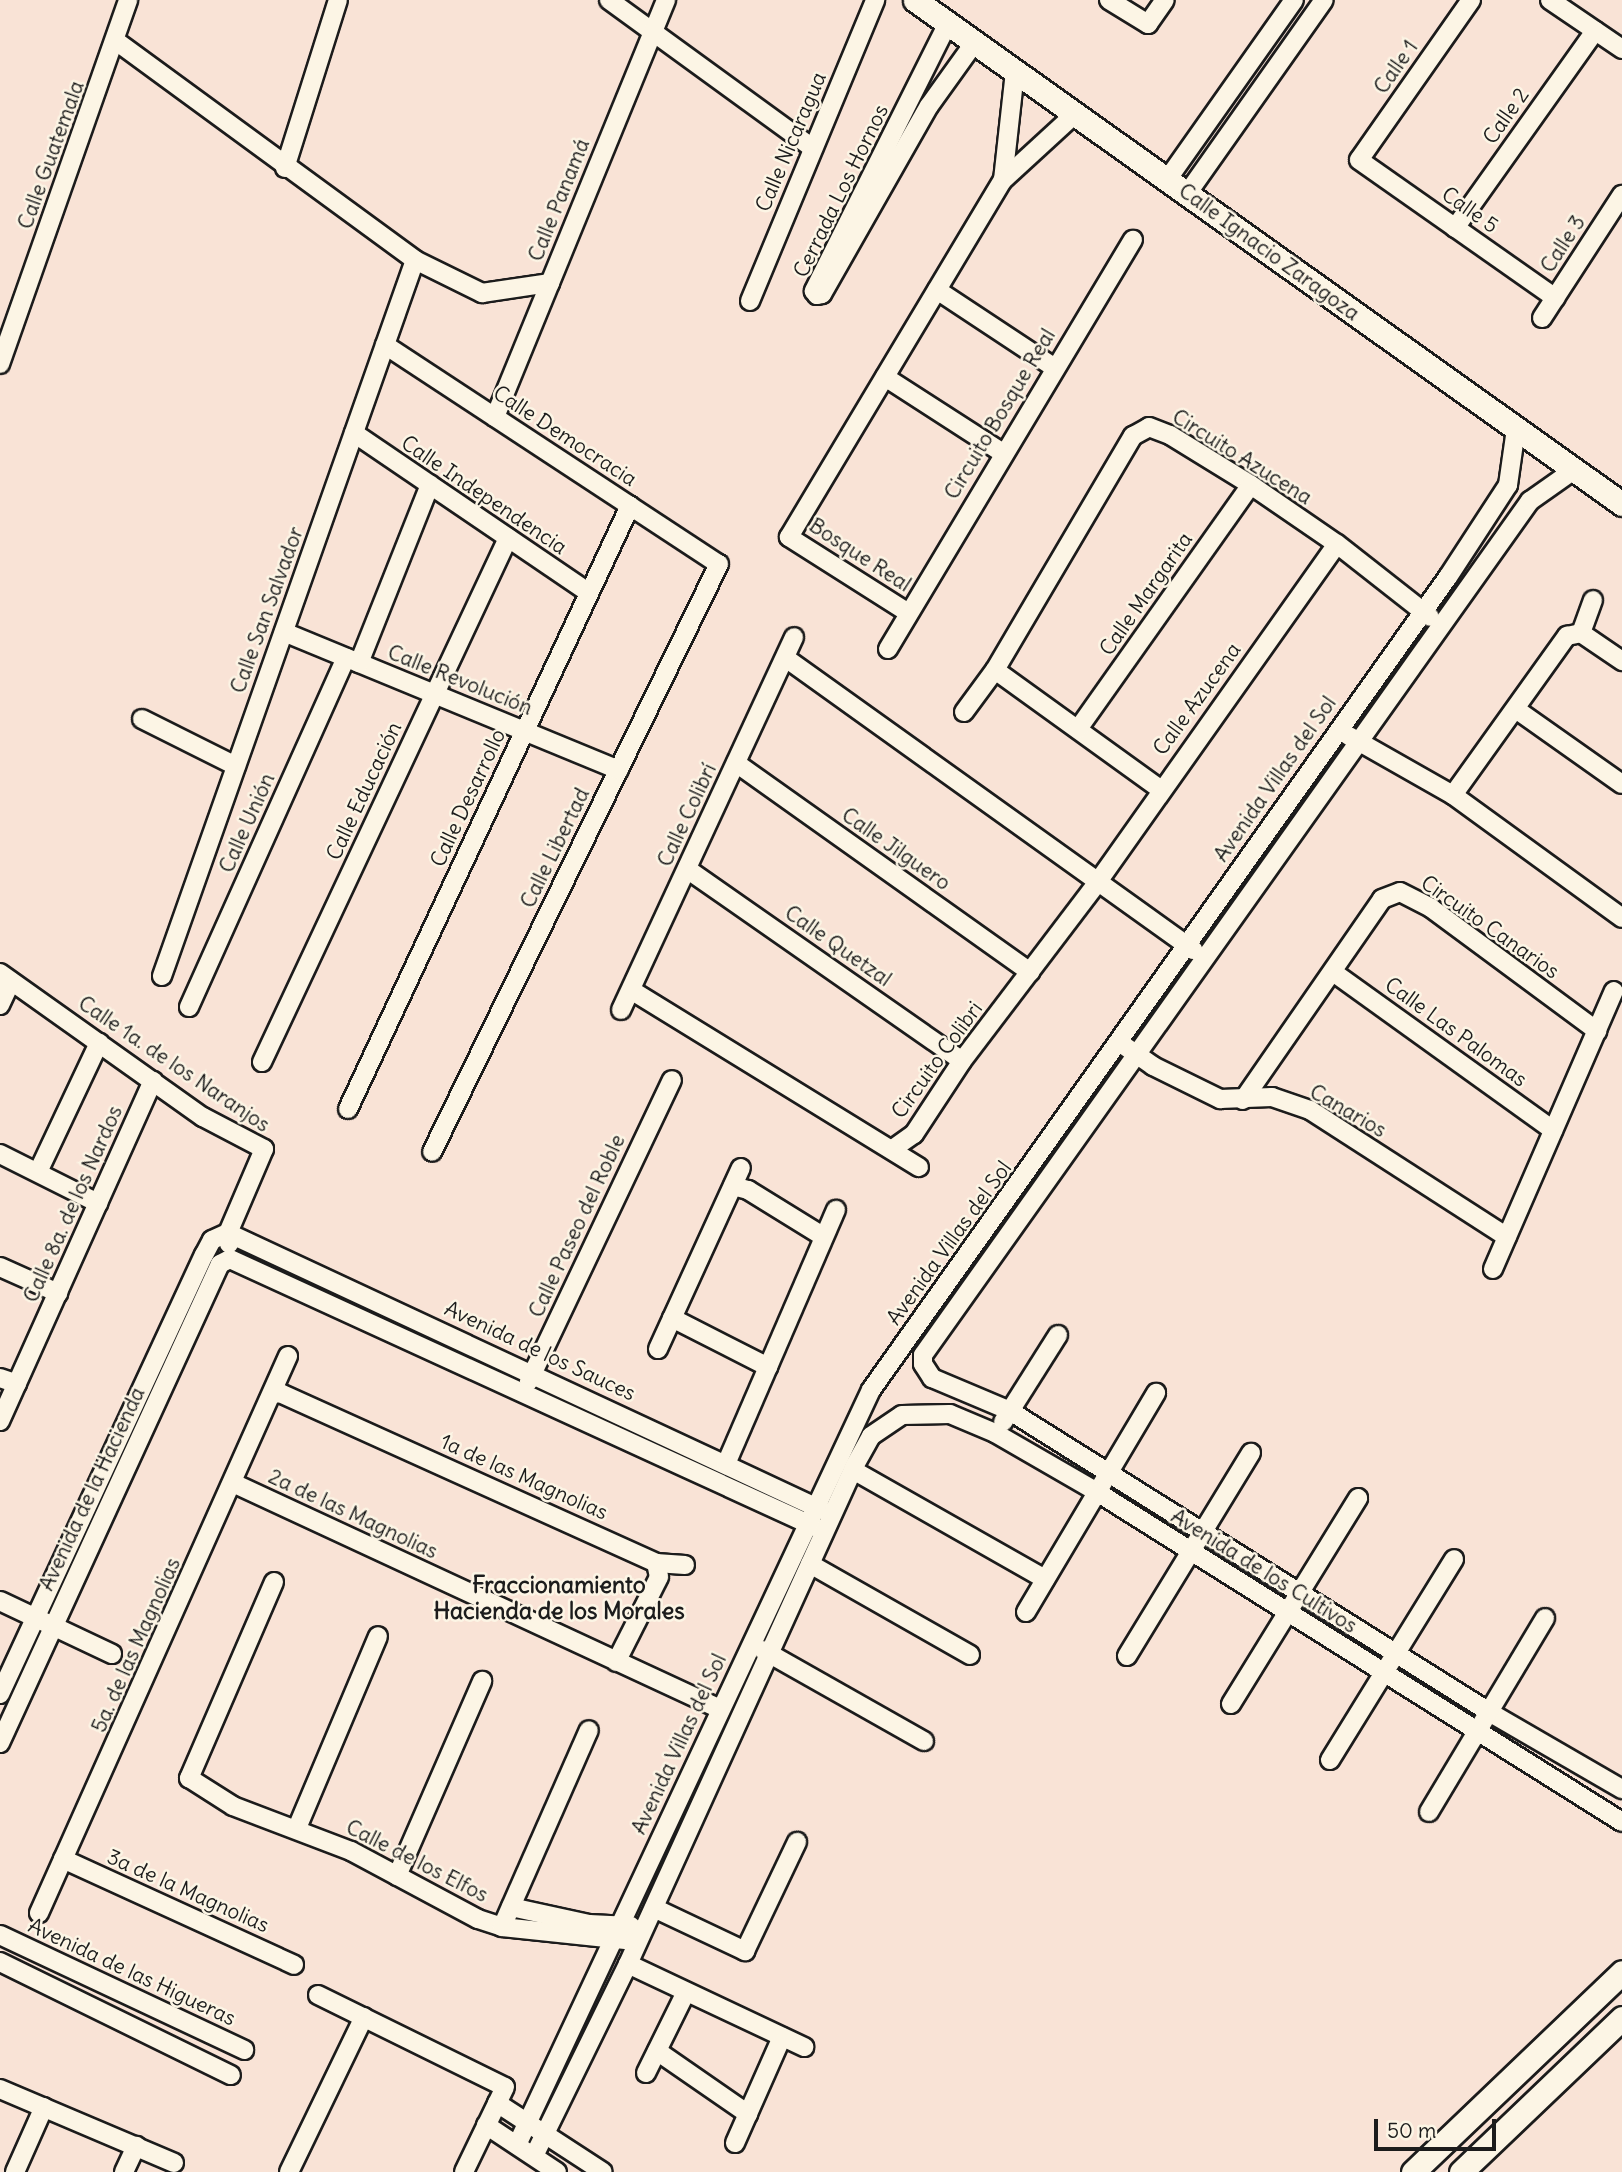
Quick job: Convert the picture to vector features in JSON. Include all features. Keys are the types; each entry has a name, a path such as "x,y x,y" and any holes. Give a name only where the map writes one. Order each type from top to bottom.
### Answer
{"main road":[{"name":"Calle Ignacio Zaragoza","path":"933,9 1015,71 1622,504"},
{"path":"1413,2172 1622,1972"},
{"path":"1461,2172 1622,2018"}],"street":[{"name":"Calle Guatemala","path":"0,364 116,41 128,0"},
{"path":"285,168 338,0"},
{"path":"609,0 813,148"},
{"name":"Calle Panamá","path":"495,417 666,0"},
{"name":"Calle Nicaragua","path":"750,301 875,0"},
{"path":"1109,0 1148,24 1165,0"},
{"path":"1167,180 1294,0"},
{"path":"1187,194 1324,0"},
{"name":"Calle 1","path":"1359,160 1471,0"},
{"path":"1550,0 1622,49"},
{"name":"Cerrada Los Hornos","path":"933,9 912,95 814,291 817,295 822,294 929,106 975,42"},
{"name":"Calle 2","path":"1455,228 1595,31"},
{"path":"116,41 285,168 415,260 482,293 550,283"},
{"path":"1003,180 1015,71"},
{"path":"1237,79 1257,95"},
{"name":"Cerrada Los Hornos","path":"912,95 929,106"},
{"path":"1003,453 885,377 1003,180 1075,114"},
{"name":"Calle 5","path":"1359,160 1555,298"},
{"name":"Calle 3","path":"1542,318 1622,195"},
{"name":"Circuito Bosque Real","path":"888,649 907,612 1133,240"},
{"name":"Calle San Salvador","path":"162,976 415,260"},
{"path":"937,290 1055,368"},
{"name":"Calle Democracia","path":"385,345 719,564"},
{"name":"Bosque Real","path":"885,377 789,537 907,612"},
{"name":"Circuito Azucena","path":"964,712 995,670 1133,436 1149,427 1170,435 1251,485 1337,544 1441,624"},
{"name":"Avenida Villas del Sol","path":"517,2145 810,1514 871,1390 1423,612 1508,485 1516,429"},
{"name":"Calle Independencia","path":"354,433 590,593"},
{"name":"Avenida Villas del Sol","path":"923,1355 1530,501 1574,470"},
{"name":"Calle Unión","path":"189,1007 353,660 430,485"},
{"name":"Calle Margarita","path":"1078,729 1251,485"},
{"path":"1508,485 1530,501"},
{"name":"Calle Desarrollo","path":"348,1109 630,506"},
{"name":"Calle Educación","path":"262,1062 508,538"},
{"name":"Calle Azucena","path":"1097,883 1160,789 1337,544"},
{"name":"Calle Libertad","path":"432,1152 719,564"},
{"path":"1581,633 1593,600"},
{"name":"Calle Revolución","path":"284,632 619,770"},
{"path":"1453,795 1517,710 1567,636 1581,633 1622,662"},
{"name":"Calle Colibrí","path":"621,1010 787,659 793,638"},
{"path":"787,659 1203,958"},
{"path":"995,670 1160,789"},
{"path":"1517,710 1622,784"},
{"path":"142,719 236,766"},
{"path":"1338,730 1453,795 1622,918"},
{"name":"Calle Jilguero","path":"736,763 1030,972"},
{"name":"Calle Quetzal","path":"687,869 962,1061"},
{"name":"Circuito Colibri","path":"631,990 894,1148 914,1134 962,1061 1097,883"},
{"name":"Circuito Canarios","path":"1243,1100 1382,899 1400,892 1431,908 1597,1031"},
{"name":"Calle Las Palomas","path":"1332,972 1553,1130"},
{"path":"0,1005 5,977"},
{"name":"Calle 1a. de los Naranjos","path":"5,977 203,1117 264,1149 228,1233 230,1259"},
{"path":"1493,1269 1614,991"},
{"name":"Canarios","path":"1118,1042 1135,1054 1220,1099 1272,1097 1310,1111 1507,1237"},
{"path":"38,1172 99,1043"},
{"name":"Calle Paseo del Roble","path":"524,1392 671,1080"},
{"name":"Calle 8a. de los Nardos","path":"0,1421 8,1381 58,1293 153,1081"},
{"path":"894,1148 919,1167"},
{"path":"0,1154 98,1203"},
{"path":"658,1349 741,1168"},
{"path":"733,1186 748,1190 824,1237"},
{"path":"726,1464 836,1210"},
{"name":"Avenida de los Sauces","path":"228,1233 726,1464 810,1514 824,1531"},
{"name":"Avenida de la Hacienda","path":"0,1694 204,1255 212,1240 228,1233"},
{"path":"974,1248 989,1260"},
{"name":"Avenida de los Sauces","path":"230,1259 524,1392 810,1514 832,1514"},
{"name":"Avenida de la Hacienda","path":"0,1743 220,1264 230,1259"},
{"path":"0,1267 58,1293"},
{"path":"672,1318 768,1367"},
{"path":"995,1433 1058,1335"},
{"path":"900,1349 923,1355"},
{"name":"Avenida de los Cultivos","path":"923,1355 923,1364 933,1378 1010,1411 1489,1712 1622,1789"},
{"name":"5a. de las Magnolias","path":"39,1913 288,1356"},
{"path":"1026,1612 1156,1393"},
{"name":"1a de las Magnolias","path":"273,1394 292,1398 656,1563"},
{"name":"Avenida de los Cultivos","path":"853,1470 871,1436 902,1415 925,1411 950,1414 995,1433 1097,1492 1476,1733 1622,1822"},
{"path":"1127,1656 1251,1453"},
{"path":"534,2156 628,1964 853,1470 1045,1579"},
{"name":"2a de las Magnolias","path":"233,1483 720,1709"},
{"path":"1231,1704 1358,1499"},
{"path":"1331,1760 1454,1559"},
{"path":"616,1662 659,1577 656,1563 685,1565"},
{"path":"810,1563 970,1655"},
{"name":"Calle de los Elfos","path":"274,1582 189,1778 233,1806 298,1828 397,1876 459,1911 502,1927 641,1935"},
{"path":"0,1601 55,1624 112,1654"},
{"path":"1429,1812 1545,1618"},
{"path":"298,1828 378,1636"},
{"path":"751,1643 924,1741"},
{"path":"397,1876 482,1681"},
{"path":"502,1927 589,1730"},
{"path":"654,1908 745,1951 797,1842"},
{"name":"3a de la Magnolias","path":"63,1859 294,1965"},
{"name":"Calle de los Elfos","path":"510,1907 617,1932"},
{"name":"Avenida de las Higueras","path":"0,1936 244,2050"},
{"path":"0,1962 231,2075"},
{"path":"628,1964 804,2047"},
{"path":"646,2073 686,1992"},
{"path":"318,1995 505,2087 464,2172"},
{"path":"127,2024 137,1999"},
{"path":"289,2172 364,2017"},
{"path":"735,2143 782,2037"},
{"path":"657,2051 748,2113"},
{"path":"0,2088 174,2163"},
{"path":"497,2103 603,2172"},
{"path":"15,2172 44,2107"},
{"path":"486,2125 557,2172"},
{"path":"124,2172 136,2146"}],"district":[{"name":"Fraccionamiento Hacienda de los Morales","path":"559,1598"}]}
